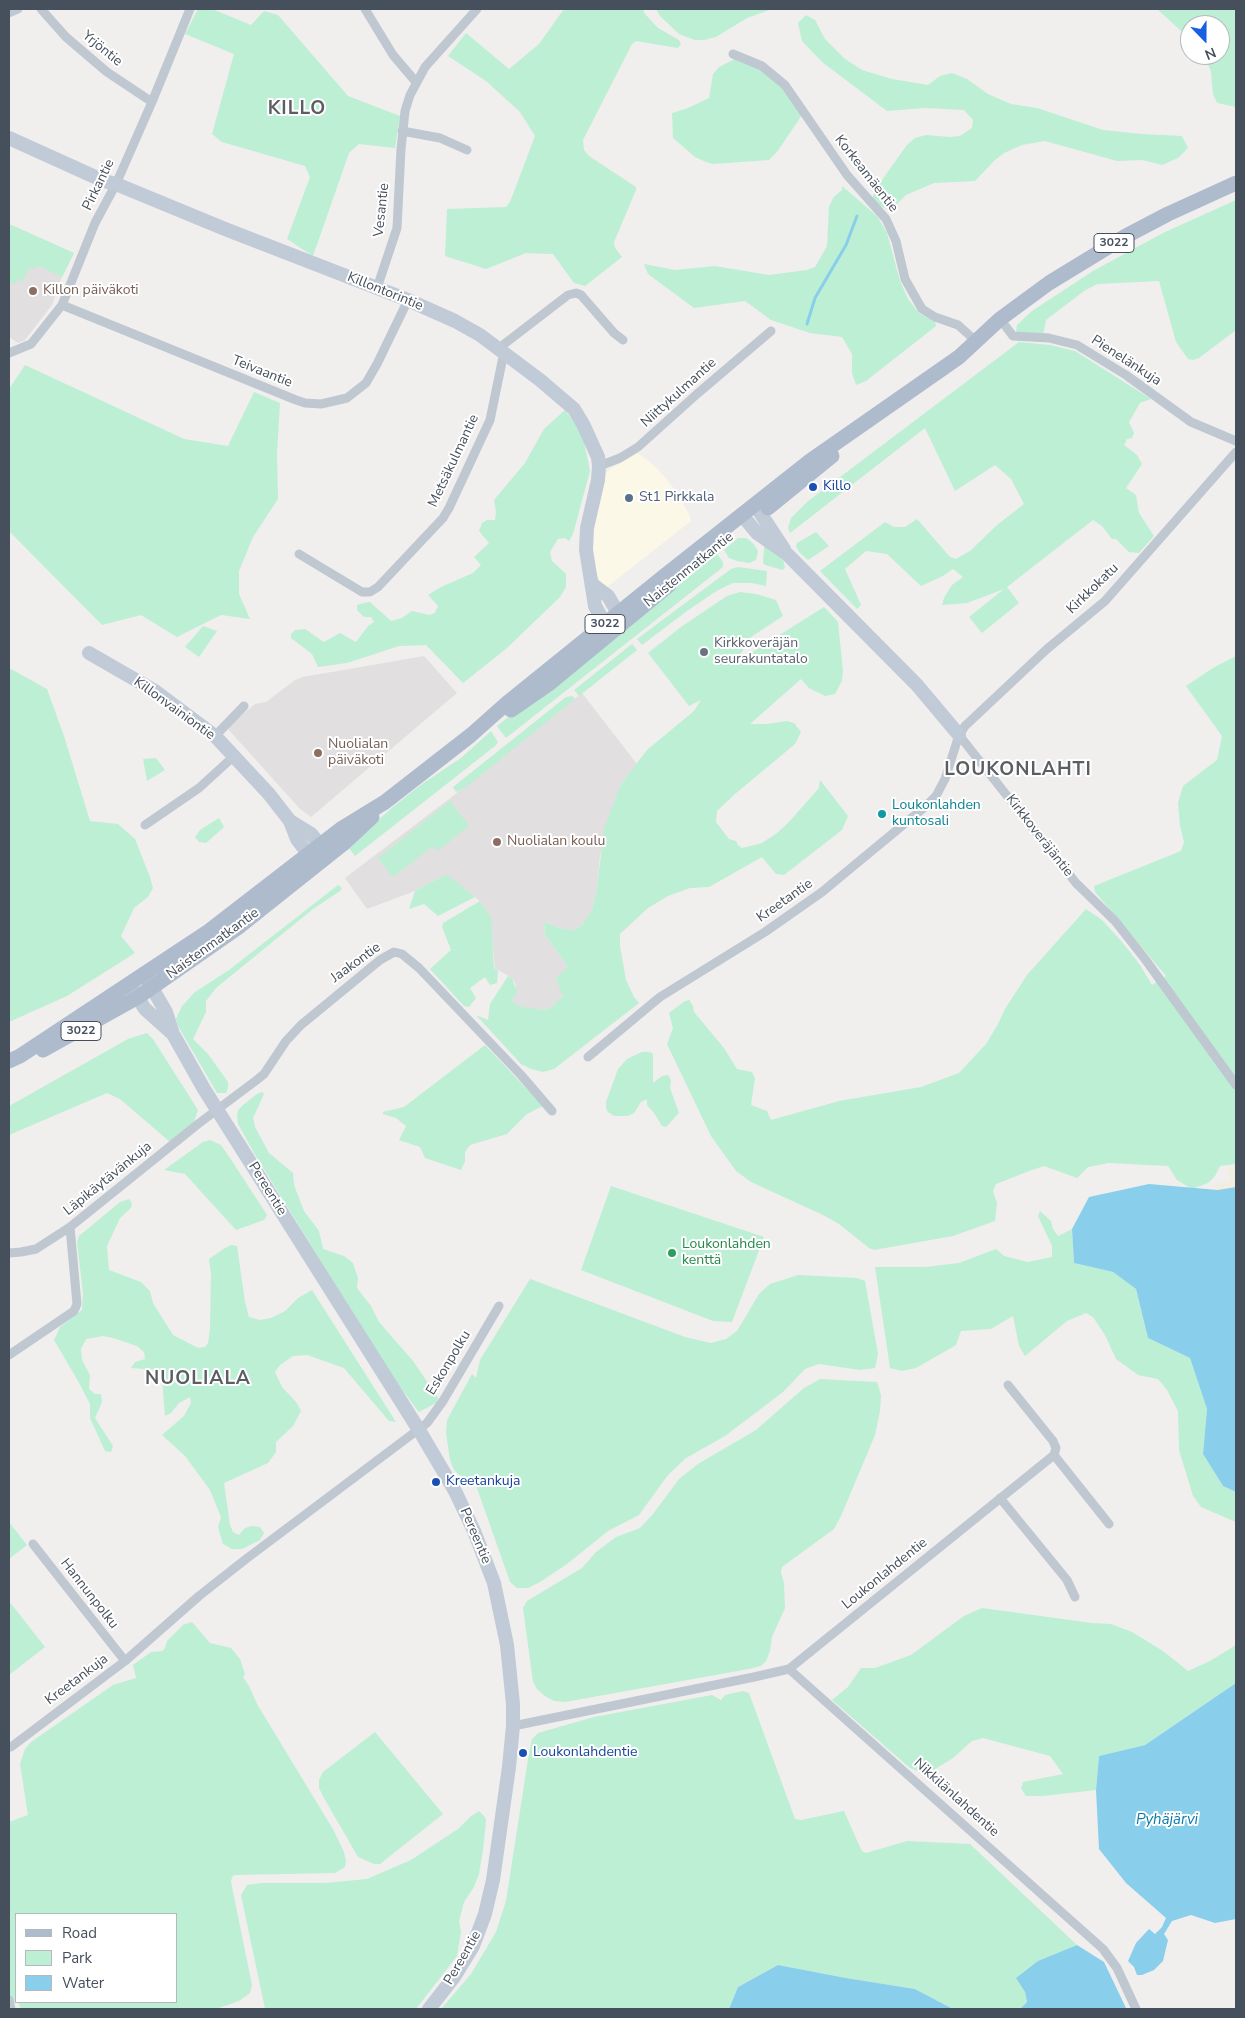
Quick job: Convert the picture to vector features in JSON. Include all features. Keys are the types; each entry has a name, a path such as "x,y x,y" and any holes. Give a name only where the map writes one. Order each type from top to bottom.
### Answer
{"main road":[{"name":"Naistenmatkantie","path":"14,1058 209,931 325,851 360,830 385,802 471,735 507,703 615,623 758,509 836,453 878,415 1049,283 1126,236 1236,183"},
{"name":"Naistenmatkantie","path":"14,1058 44,1050 152,988 240,926 313,860"}],"street":[{"path":"9,13 18,9"},
{"name":"Yrjöntie","path":"41,9 66,37 107,72 152,102"},
{"name":"Pirkantie","path":"9,353 31,344 62,305 95,223 116,184 190,9"},
{"path":"365,9 393,55 416,82"},
{"name":"Vesantie","path":"377,288 394,241 398,220 402,132 405,112 416,82 425,67 477,9"},
{"name":"Korkeamäentie","path":"733,54 762,66 785,85 847,175 886,219 896,241 905,279 922,309 935,317 958,325 975,339"},
{"path":"402,132 440,138 468,150"},
{"name":"Killontorintie","path":"9,138 104,181 116,184 225,229 408,300 455,321 502,350 574,409 589,435 599,466 586,542 587,560 592,584 608,596 615,623"},
{"path":"502,350 568,295 576,293 582,295 623,340"},
{"name":"Teivaantie","path":"62,305 296,400 321,404 347,398 366,383 378,364 408,300"},
{"name":"Pienelänkuja","path":"1000,319 1013,336 1049,338 1076,345 1126,376 1191,422 1236,441"},
{"name":"Niittykulmantie","path":"599,466 620,458 638,447 771,331"},
{"name":"Metsäkulmantie","path":"299,554 362,592 370,592 378,587 444,518 490,420 502,350"},
{"name":"Kirkkokatu","path":"959,735 965,726 1047,649 1105,601 1236,452"},
{"name":"Kirkkoveräjäntie","path":"758,509 787,554"},
{"name":"Kirkkoveräjäntie","path":"745,519 757,533 787,554 917,685 1076,883 1115,921 1236,1085"},
{"name":"Killonvainiontie","path":"89,653 155,691 215,736 257,780 290,820 303,828 325,851"},
{"path":"215,736 244,706"},
{"name":"Kreetantie","path":"588,1057 660,997 764,932 822,892 926,806 936,796 946,778 959,735"},
{"path":"145,825 199,788 234,757"},
{"name":"Killonvainiontie","path":"290,820 297,839 313,860"},
{"name":"Jaakontie","path":"217,1110 264,1074 286,1041 318,1009 380,960 394,952 399,952 419,968 521,1075 552,1111"},
{"name":"Pereentie","path":"144,974 166,1012 173,1034 217,1110 419,1430 455,1491 488,1565 499,1603 507,1645 513,1704 513,1726 493,1880 479,1932 466,1959 429,2009"},
{"name":"Pereentie","path":"129,984 145,1009 173,1034"},
{"name":"Läpikäytävänkuja","path":"9,1253 36,1249 70,1227 217,1110"},
{"path":"9,1356 74,1311 77,1304 70,1227"},
{"name":"Eskonpolku","path":"419,1430 432,1417 443,1401 499,1306"},
{"path":"1008,1385 1053,1441 1056,1448 1054,1455 1109,1524"},
{"name":"Kreetankuja","path":"11,1748 125,1661 221,1579 419,1430"},
{"name":"Loukonlahdentie","path":"513,1726 715,1686 789,1669 1054,1455"},
{"path":"1000,1498 1067,1580 1075,1597"},
{"name":"Hannunpolku","path":"32,1544 125,1661"},
{"name":"Nikkilänlahdentie","path":"789,1669 1103,1949 1117,1968 1136,2009"},
{"path":"9,2000 11,2009"}],"shaded area":[{"name":"Killon päiväkoti","path":"9,224 74,253 62,277 52,305 25,340 18,343 9,337"},
{"path":"638,453 657,468 676,491 691,521 607,587 602,585 594,568 592,540 603,476 610,469"},
{"name":"Nuolialan päiväkoti","path":"424,656 457,693 311,817 300,809 228,729 231,724 255,704 266,702 295,680 303,677"},
{"name":"Nuolialan koulu","path":"582,693 637,764 621,784 600,856 597,887 592,909 583,924 574,930 563,929 544,922 545,935 568,967 563,995 558,1001 550,1008 543,1010 533,1009 519,1006 512,1000 516,985 512,978 495,968 490,917 480,901 449,877 443,876 415,891 367,909 345,878 449,799"}],"green space":[{"path":"198,9 212,9 251,25 264,11 278,15 348,96 400,116 395,148 359,144 349,153 313,256 287,239 310,177 305,166 222,142 212,134 234,54 185,34"},
{"path":"564,9 643,9 645,14 658,28 679,40 681,44 678,48 636,41 632,44 583,140 584,150 589,156 636,187 614,242 615,248 622,257 585,286 574,283 553,254 526,253 486,269 445,256 447,209 506,207 510,202 535,136 520,112 486,81 448,56 466,33 509,69 539,44"},
{"path":"656,9 772,9 747,18 716,37 695,40 679,34 660,16"},
{"path":"1157,9 1236,9 1236,107 1217,103 1213,94 1209,65 1230,65 1230,15 1180,15 1180,30"},
{"path":"806,15 815,20 825,39 845,59 862,70 892,79 928,85 940,76 952,73 967,79 988,94 1011,104 1037,108 1103,130 1182,136 1188,148 1178,158 1162,165 1142,160 1117,161 1045,141 1022,145 1004,153 975,181 934,183 906,195 897,204 894,212 875,204 872,198 877,187 907,145 915,138 926,135 960,136 972,128 973,120 964,110 924,108 887,111 822,62 802,41 798,23"},
{"path":"739,57 758,66 779,83 802,115 777,152 769,160 713,164 695,157 673,138 672,113 709,98 713,74 719,67"},
{"path":"842,186 877,216 887,233 900,281 908,299 920,314 935,321 936,326 866,381 856,385 852,373 852,354 842,337 810,333 771,320 745,301 694,308 648,274 644,264 675,270 715,266 769,275 807,270 815,267 827,246 829,207 833,198 842,190"},
{"path":"1236,200 1236,330 1199,358 1188,359 1176,342 1159,281 1097,284 1084,291 1046,320 1043,336 1020,334 1016,331 1017,325 1032,311 1093,271 1163,233"},
{"path":"9,224 74,253 62,277 37,265 34,269 30,267 22,282 17,279 14,284 9,284"},
{"path":"1019,342 1050,345 1075,351 1151,399 1140,403 1129,422 1134,433 1132,438 1127,439 1124,445 1137,455 1142,464 1126,488 1136,495 1139,513 1154,536 1139,553 1129,552 1116,539 1112,539 1102,526 1093,520 1007,587 1019,603 982,633 969,617 1004,589 967,603 942,605 952,585 963,577 953,569 921,586 887,554 866,551 845,569 861,605 857,609 820,571 885,522 894,527 905,527 917,519 950,557 956,559 970,551 997,525 1024,504 1011,479 995,465 955,491 925,428 790,533 788,528 791,518 807,502"},
{"path":"25,365 184,439 228,446 254,392 280,403 277,454 278,499 253,537 239,571 239,594 250,619 221,615 177,637 141,615 102,625 9,531 9,389"},
{"path":"565,410 577,426 584,442 590,471 573,534 569,541 565,538 558,539 550,552 552,561 566,574 566,587 560,597 507,648 463,683 426,645 399,646 347,663 318,667 312,654 291,638 291,634 295,630 305,629 324,642 340,633 356,642 368,626 374,622 371,617 364,617 357,610 357,605 364,603 370,602 391,621 402,618 412,611 429,615 435,613 438,606 428,595 473,573 481,565 474,557 489,543 479,531 482,523 487,520 495,520 494,500 525,463 544,429"},
{"path":"816,532 829,546 808,560 799,552 796,546 797,543"},
{"path":"738,538 746,538 753,543 758,551 756,560 749,563 729,558 724,550"},
{"path":"767,546 783,560 785,567 783,570 763,563 764,547"},
{"path":"717,554 723,562 723,567 506,738 497,726"},
{"path":"738,567 767,571 766,586 752,583 733,583 718,590 687,611 642,645 637,639 731,569"},
{"path":"740,592 756,594 776,600 783,616 751,637 735,663 824,607 838,622 843,671 842,681 835,694 825,696 809,688 801,679 750,724 787,721 794,723 801,732 795,744 717,811 716,822 729,839 736,841 742,848 762,843 788,823 819,788 820,780 848,816 842,830 784,875 776,874 762,857 709,887 690,888 668,896 648,908 620,934 620,946 626,980 639,1003 554,1069 543,1072 531,1069 521,1064 476,1015 488,1020 490,1004 508,976 512,978 517,992 512,1000 519,1006 543,1010 550,1008 563,996 556,978 568,967 545,935 544,922 563,929 574,930 583,924 592,909 597,887 604,829 621,784 647,750 694,711 701,700 689,706 648,653 681,627 727,596"},
{"path":"203,626 217,631 199,657 185,647"},
{"path":"632,644 637,650 579,696 574,690"},
{"path":"1236,656 1236,1164 1220,1166 1215,1176 1208,1183 1192,1189 1177,1180 1168,1166 1109,1163 1088,1167 1077,1178 1044,1166 996,1184 993,1191 997,1203 995,1221 953,1236 874,1250 839,1224 751,1182 736,1171 711,1136 667,1044 673,1028 669,1013 685,1001 689,1000 694,1012 724,1048 737,1069 752,1072 755,1078 751,1105 767,1111 771,1120 839,1101 921,1087 959,1073 986,1044 1005,1009 1027,975 1086,909 1102,920 1122,942 1140,965 1152,985 1166,976 1095,892 1094,886 1181,851 1184,842 1180,826 1178,803 1183,786 1217,760 1222,736 1186,686 1213,668"},
{"path":"9,668 47,689 64,736 90,821 118,824 135,839 153,888 148,897 134,908 121,936 135,953 67,996 9,1022"},
{"path":"573,696 575,699 466,787 456,792 453,787 566,697"},
{"path":"491,731 498,742 495,746 355,856 348,847 394,806 422,784 461,758"},
{"path":"156,758 165,770 147,781 143,759"},
{"path":"450,801 469,826 437,851 433,846 393,877 378,858"},
{"path":"219,818 224,827 206,843 199,842 195,837 200,830"},
{"path":"443,876 449,876 475,897 438,916 424,904 409,909 415,891"},
{"path":"338,885 342,888 340,891 313,909 216,988 206,1001 206,1012 193,1039 208,1054 228,1082 226,1093 217,1093 178,1026 176,1019 182,1006 195,992 229,970"},
{"path":"480,901 491,917 494,968 498,970 497,983 490,985 485,977 470,988 476,998 469,1007 464,1006 430,969 451,950 442,927 443,923"},
{"path":"147,1033 153,1039 198,1110 194,1122 170,1142 120,1099 107,1093 9,1135 9,1106 128,1039"},
{"path":"485,1045 543,1106 527,1114 507,1134 470,1145 465,1152 465,1161 461,1170 425,1158 420,1147 399,1140 406,1126 396,1118 383,1114 383,1112 404,1107"},
{"path":"642,1052 653,1054 653,1083 662,1076 668,1075 671,1080 670,1088 679,1113 666,1127 662,1126 647,1105 647,1099 641,1102 634,1113 628,1116 614,1116 606,1108 606,1102 618,1069 627,1059"},
{"path":"262,1092 264,1094 253,1118 255,1127 269,1153 293,1173 294,1185 304,1211 319,1231 323,1249 344,1256 353,1263 358,1278 357,1288 371,1306 379,1322 413,1361 439,1399 436,1403 419,1412 393,1378 238,1124 238,1110"},
{"path":"210,1140 221,1145 232,1161 267,1215 264,1220 236,1230 185,1174 164,1170 203,1142"},
{"name":"Loukonlahden kenttä","path":"611,1186 764,1237 732,1322 713,1321 581,1270"},
{"path":"129,1199 132,1203 131,1208 120,1218 107,1246 109,1270 141,1282 150,1291 153,1303 173,1335 198,1348 205,1347 208,1343 211,1274 209,1259 231,1245 237,1246 249,1317 260,1320 271,1318 285,1311 298,1298 312,1290 396,1422 389,1421 344,1368 307,1355 293,1356 280,1365 275,1372 282,1387 296,1402 301,1411 293,1426 276,1442 276,1452 268,1463 224,1483 230,1525 233,1532 239,1535 245,1528 252,1526 260,1527 264,1533 260,1540 242,1549 232,1549 223,1544 218,1527 221,1517 210,1490 185,1456 162,1435 184,1416 191,1403 190,1397 179,1403 171,1413 165,1416 162,1379 159,1370 131,1368 135,1362 145,1359 144,1352 137,1346 113,1338 103,1336 86,1339 81,1349 82,1360 90,1375 89,1389 95,1394 101,1394 102,1402 95,1418 113,1446 111,1452 105,1451 90,1418 90,1404 54,1340 60,1327 82,1310 83,1293 77,1242 79,1236 120,1202"},
{"path":"1040,1211 1051,1221 1053,1229 1058,1236 1072,1229 1074,1263 1113,1272 1136,1289 1148,1338 1190,1358 1207,1409 1203,1454 1223,1486 1236,1492 1236,1522 1201,1507 1193,1496 1179,1450 1178,1411 1167,1390 1158,1379 1138,1375 1116,1359 1105,1335 1093,1317 1086,1313 1067,1321 1025,1356 1019,1346 1013,1316 991,1329 961,1331 956,1345 916,1368 902,1371 890,1368 875,1267 926,1267 959,1263 996,1249 1004,1256 1028,1262 1052,1257 1052,1246 1038,1216"},
{"path":"798,1275 857,1278 865,1281 878,1354 875,1368 860,1370 819,1364 805,1369 783,1392 725,1436 686,1458 668,1475 639,1515 608,1531 567,1564 540,1582 528,1588 517,1588 510,1582 476,1485 454,1470 450,1460 446,1433 447,1420 472,1374 476,1378 480,1360 530,1279 685,1337 711,1343 726,1339 737,1331 759,1294 770,1284"},
{"path":"820,1379 877,1382 881,1395 880,1411 875,1435 834,1529 782,1567 785,1608 772,1637 766,1661 761,1666 749,1669 565,1702 554,1701 537,1689 533,1682 523,1608 527,1601 582,1568 596,1552 616,1537 640,1528 679,1479 698,1464 756,1430 804,1388"},
{"path":"9,1522 27,1545 9,1559"},
{"path":"9,1601 45,1647 9,1675"},
{"path":"982,1608 1111,1624 1132,1632 1163,1651 1188,1671 1210,1661 1236,1645 1236,1683 1145,1745 1099,1756 1096,1790 1043,1796 1026,1796 1021,1788 1023,1782 1063,1774 1050,1756 983,1738 972,1741 953,1758 932,1771 923,1773 910,1768 832,1700 848,1687 861,1668 875,1668 911,1655 964,1616"},
{"path":"192,1622 210,1643 231,1648 240,1659 245,1674 243,1677 257,1704 334,1831 344,1852 345,1867 335,1873 234,1875 232,1877 231,1882 252,1985 250,1993 239,2001 216,2009 21,2009 18,2003 178,2003 178,1913 15,1913 15,2002 9,2000 9,1822 28,1815 20,1764 25,1749 31,1742 113,1685 136,1678 133,1665 151,1652 162,1651 167,1641 183,1625"},
{"path":"743,1691 749,1693 795,1819 801,1820 844,1811 862,1851 866,1853 907,1841 970,1844 1077,1945 1039,1961 1017,1978 1025,1992 1027,2002 1020,2009 953,2009 915,1989 778,1965 738,1987 729,2009 441,2009 471,1974 496,1932 506,1901 532,1739 538,1733 594,1717 712,1695 721,1700 725,1695"},
{"path":"375,1732 443,1814 380,1864 374,1864 358,1857 319,1788 319,1780 323,1772"},
{"path":"479,1811 486,1821 483,1850 479,1874 474,1887 464,1902 459,1921 461,1932 457,1956 416,2009 265,2009 241,1895 247,1885 262,1883 325,1883 367,1879 411,1860 458,1829"}],"sand":[{"path":"1236,1166 1236,1187 1218,1190 1213,1186 1214,1184 1230,1181 1228,1168"}],"water":[{"path":"1149,1184 1218,1190 1236,1187 1236,1492 1223,1486 1203,1454 1207,1409 1190,1358 1148,1338 1136,1289 1113,1272 1074,1263 1072,1229 1089,1197"},
{"name":"Pyhäjärvi","path":"1236,1683 1236,1919 1215,1923 1191,1915 1172,1921 1164,1934 1168,1940 1163,1961 1154,1970 1137,1975 1134,1967 1128,1961 1136,1943 1149,1929 1155,1934 1162,1927 1166,1918 1126,1883 1099,1849 1096,1790 1099,1756 1145,1745"},
{"path":"1077,1945 1104,1962 1126,2008 1020,2009 1027,2002 1025,1992 1016,1978 1038,1961"},
{"path":"778,1965 915,1989 953,2009 729,2009 738,1987"}],"waterway":[{"path":"807,324 815,298 846,245 857,216"}],"place":[{"name":"Killon päiväkoti","path":"33,291"},
{"name":"Killo","path":"813,487"},
{"name":"St1 Pirkkala","path":"629,498"},
{"name":"Kirkkoveräjän seurakuntatalo","path":"704,652"},
{"name":"Nuolialan päiväkoti","path":"318,753"},
{"name":"Loukonlahden kuntosali","path":"882,814"},
{"name":"Nuolialan koulu","path":"497,842"},
{"name":"Loukonlahden kenttä","path":"672,1253"},
{"name":"Kreetankuja","path":"436,1482"},
{"name":"Loukonlahdentie","path":"523,1753"}],"district":[{"name":"KILLO","path":"297,109"},
{"name":"LOUKONLAHTI","path":"1018,770"},
{"name":"NUOLIALA","path":"198,1379"}]}
